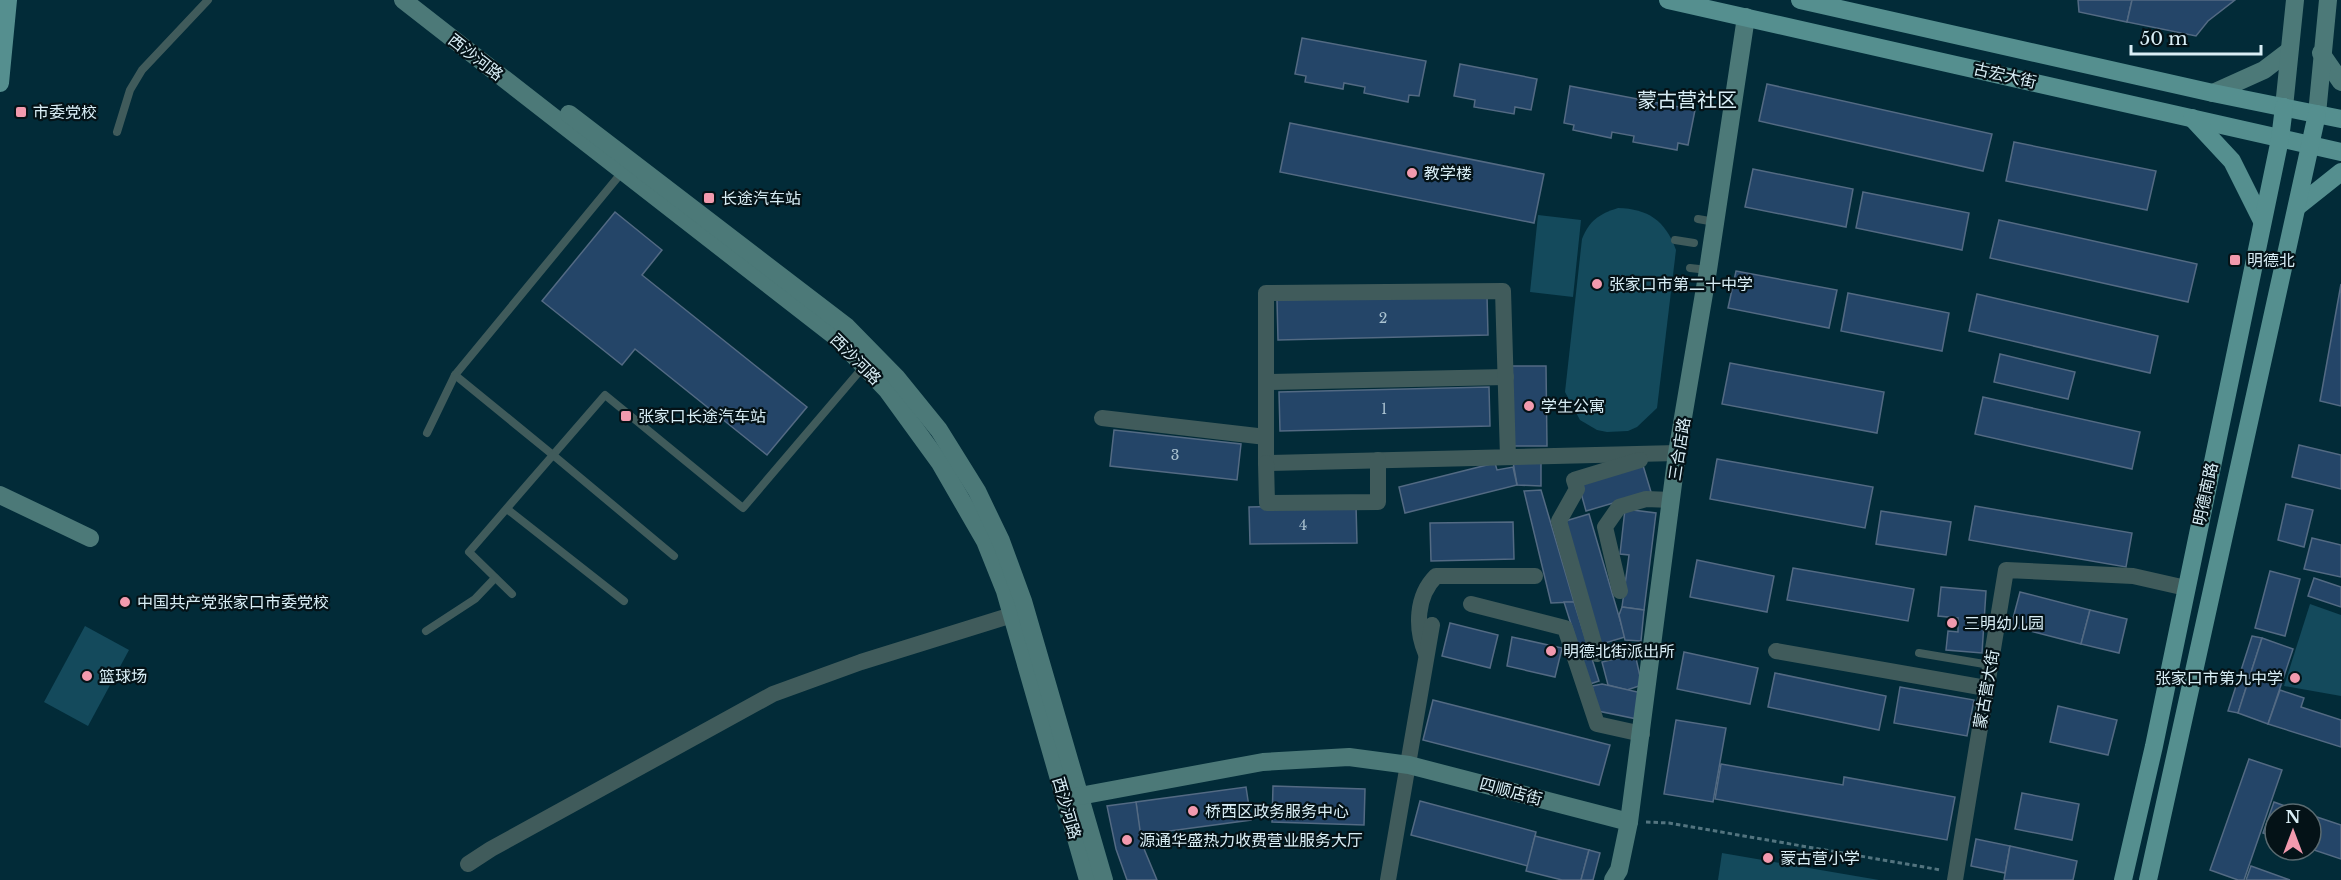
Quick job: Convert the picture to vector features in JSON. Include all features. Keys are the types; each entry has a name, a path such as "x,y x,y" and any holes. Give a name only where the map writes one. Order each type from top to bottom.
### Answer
{"main road":[{"path":"0,83 8,0"},
{"name":"古宏大街","path":"1668,0 2341,152"},
{"name":"古宏大街","path":"1800,0 2213,93 2341,119"},
{"path":"1875,46 1880,18"},
{"name":"明德南路","path":"2123,880 2154,746 2280,139 2284,107"},
{"name":"明德南路","path":"2148,880 2317,114"},
{"path":"2193,118 2232,161 2262,221"},
{"path":"2297,207 2341,172"},
{"path":"2243,314 2272,319"}],"street":[{"name":"西沙河路","path":"403,0 847,327 887,390 940,463 986,541 1072,797 1104,880"},
{"name":"西沙河路","path":"422,0 627,166"},
{"path":"2284,107 2295,0"},
{"path":"2317,114 2321,53 2328,0"},
{"name":"三合店路","path":"1613,880 1618,870 1629,822 1642,734 1706,220 1746,17"},
{"path":"2213,93 2257,74 2289,51"},
{"path":"2321,53 2341,82"},
{"path":"1378,460 1378,502 1267,503 1266,293 1503,291 1508,457"},
{"name":"西沙河路","path":"869,360 896,377 939,430 977,491 1001,541 1023,601 1072,797 1088,880"},
{"path":"1266,382 1506,377"},
{"path":"1102,418 1266,437"},
{"path":"1266,463 1677,453"},
{"path":"1590,454 1591,474"},
{"path":"1602,656 1559,521 1577,489 1574,480 1640,460"},
{"path":"0,495 90,538"},
{"path":"1620,591 1605,527 1618,507 1646,499 1671,500"},
{"name":"蒙古营大街","path":"1956,876 2006,570 2133,576 2186,588"},
{"path":"1427,658 1420,639 1419,612 1428,584 1436,576 1535,576"},
{"path":"1471,604 1565,628 1597,724 1642,734"},
{"path":"468,864 491,849 773,694 861,662 1012,615"},
{"path":"1388,880 1432,625"},
{"path":"1776,651 1986,688"},
{"name":"四顺店街","path":"1072,797 1263,762 1349,758 1409,765 1629,822"}],"lane":[{"path":"117,132 130,90 142,70 208,0"},
{"path":"427,433 455,375 627,166"},
{"path":"1675,240 1694,243"},
{"path":"512,594 469,552 604,395 743,508 869,360"},
{"path":"455,375 674,556"},
{"path":"507,509 624,601"},
{"path":"426,631 475,599 495,578"},
{"path":"1602,656 1636,650 1653,651"},
{"path":"1919,653 1990,665"}],"path":[{"path":"1629,822 1669,823 1956,876"}],"shaded area":[{"path":"1618,208 1638,211 1654,218 1667,231 1676,250 1657,408 1637,427 1628,431 1607,432 1597,430 1580,420 1565,392 1582,239 1588,227 1596,219"},
{"path":"1538,215 1581,220 1573,297 1530,292"},
{"path":"2310,604 2341,615 2341,696 2284,686"},
{"name":"篮球场","path":"85,626 129,650 88,726 44,702"},
{"path":"1722,853 1879,880 1718,880"}],"building":[{"path":"2078,0 2132,0 2127,22 2079,12"},
{"path":"2132,0 2235,0 2208,21 2196,36 2127,22"},
{"path":"1302,38 1426,61 1419,96 1409,95 1408,102 1364,93 1365,87 1344,83 1343,89 1305,82 1306,76 1295,74"},
{"path":"1460,64 1537,79 1531,110 1515,107 1514,114 1474,107 1475,100 1454,96"},
{"path":"1767,84 1992,134 1983,171 1759,121"},
{"path":"1570,86 1695,110 1688,145 1678,143 1677,150 1633,142 1634,136 1612,132 1611,138 1573,130 1574,125 1564,123"},
{"name":"教学楼","path":"1290,123 1544,174 1534,223 1280,172"},
{"path":"2014,142 2156,171 2147,210 2006,181"},
{"path":"1753,169 1853,189 1846,227 1745,207"},
{"path":"1863,192 1969,213 1962,250 1856,228"},
{"path":"615,212 662,250 642,275 807,407 767,455 635,349 622,365 542,301"},
{"path":"1999,220 2197,264 2188,302 1990,258"},
{"path":"1736,271 1837,290 1829,328 1728,308"},
{"path":"2341,284 2341,406 2320,401"},
{"path":"1848,293 1949,313 1942,351 1841,331"},
{"path":"1977,294 2158,336 2150,373 1969,331"},
{"path":"1487,295 1488,335 1278,340 1277,300"},
{"path":"2000,354 2075,372 2068,399 1994,382"},
{"path":"1730,363 1884,392 1877,433 1722,404"},
{"name":"学生公寓","path":"1510,366 1546,366 1547,446 1512,446"},
{"path":"1489,387 1490,426 1280,431 1279,392"},
{"path":"1983,397 2140,432 2132,469 1975,434"},
{"path":"1114,430 1241,444 1237,480 1110,466"},
{"path":"2299,445 2341,455 2341,489 2292,477"},
{"path":"1717,459 1873,487 1865,528 1710,499"},
{"path":"1513,462 1541,463 1541,486 1517,485"},
{"path":"1642,462 1651,492 1586,511 1578,482"},
{"path":"1495,463 1497,470 1513,467 1517,485 1405,513 1399,487"},
{"path":"1541,490 1574,602 1551,603 1524,491"},
{"path":"2286,504 2313,510 2304,547 2278,540"},
{"path":"1356,505 1357,543 1250,544 1249,507"},
{"path":"1975,506 2132,533 2126,567 1969,540"},
{"path":"1625,509 1656,513 1644,610 1622,607 1629,555 1620,554"},
{"path":"1881,511 1951,522 1946,555 1876,544"},
{"path":"1589,514 1625,637 1598,645 1562,522"},
{"path":"1513,522 1514,559 1431,561 1430,523"},
{"path":"2312,538 2341,545 2341,577 2304,569"},
{"path":"1697,560 1774,576 1767,612 1690,597"},
{"path":"1793,568 1914,589 1908,621 1787,600"},
{"path":"2270,571 2300,579 2285,636 2255,628"},
{"path":"2314,578 2341,587 2341,607 2308,596"},
{"path":"1941,587 1986,591 1982,653 1946,650 1948,631 1958,632 1958,618 1938,616"},
{"path":"2020,592 2090,610 2081,644 2011,626"},
{"path":"1564,602 1574,602 1599,681 1590,684"},
{"path":"1622,607 1644,610 1641,641 1625,640 1619,615"},
{"path":"2090,610 2127,619 2119,653 2081,644"},
{"path":"1450,623 1498,635 1490,668 1442,656"},
{"path":"2252,636 2262,638 2238,713 2228,711"},
{"path":"1512,637 1562,648 1555,677 1507,666"},
{"path":"2262,638 2293,649 2268,724 2238,713"},
{"path":"1684,652 1758,668 1750,704 1677,689"},
{"path":"1635,654 1642,685 1627,690 1608,685 1602,662"},
{"path":"1775,673 1886,696 1879,730 1768,707"},
{"path":"1602,684 1642,693 1637,719 1598,711 1592,686"},
{"path":"1900,687 1974,700 1967,736 1894,723"},
{"path":"2280,690 2304,698 2301,707 2341,720 2341,747 2268,724"},
{"path":"1433,700 1610,745 1599,785 1423,740"},
{"path":"2058,706 2117,720 2108,755 2050,742"},
{"path":"1676,720 1726,728 1713,802 1664,794"},
{"path":"2249,759 2282,770 2271,802 2263,802 2263,825 2244,880 2210,870"},
{"path":"1721,764 1843,785 1844,777 1955,797 1947,840 1715,799"},
{"path":"1273,786 1365,789 1364,825 1272,822"},
{"name":"桥西区政务服务中心","path":"1246,787 1251,820 1140,835 1136,802"},
{"path":"2022,793 2079,804 2072,840 2015,829"},
{"path":"1420,801 1536,832 1528,866 1411,835"},
{"name":"源通华盛热力收费营业服务大厅","path":"1136,802 1142,844 1157,880 1127,880 1116,849 1107,806"},
{"path":"2323,819 2341,825 2341,859 2323,853"},
{"path":"1535,836 1589,850 1581,880 1562,880 1526,871"},
{"path":"1976,839 2010,846 2005,873 1971,866"},
{"path":"2010,846 2077,861 2073,880 2004,880"},
{"path":"1589,850 1600,853 1593,880 1581,880"},
{"path":"2251,866 2290,880 2246,880"}],"place":[{"name":"市委党校","path":"21,112"},
{"name":"教学楼","path":"1412,173"},
{"name":"长途汽车站","path":"709,198"},
{"name":"明德北","path":"2235,260"},
{"name":"张家口市第二十中学","path":"1597,284"},
{"name":"学生公寓","path":"1529,406"},
{"name":"张家口长途汽车站","path":"626,416"},
{"name":"中国共产党张家口市委党校","path":"125,602"},
{"name":"三明幼儿园","path":"1952,623"},
{"name":"明德北街派出所","path":"1551,651"},
{"name":"篮球场","path":"87,676"},
{"name":"张家口市第九中学","path":"2295,678"},
{"name":"桥西区政务服务中心","path":"1193,811"},
{"name":"源通华盛热力收费营业服务大厅","path":"1127,840"},
{"name":"蒙古营小学","path":"1768,858"}],"district":[{"name":"蒙古营社区","path":"1687,100"}]}
